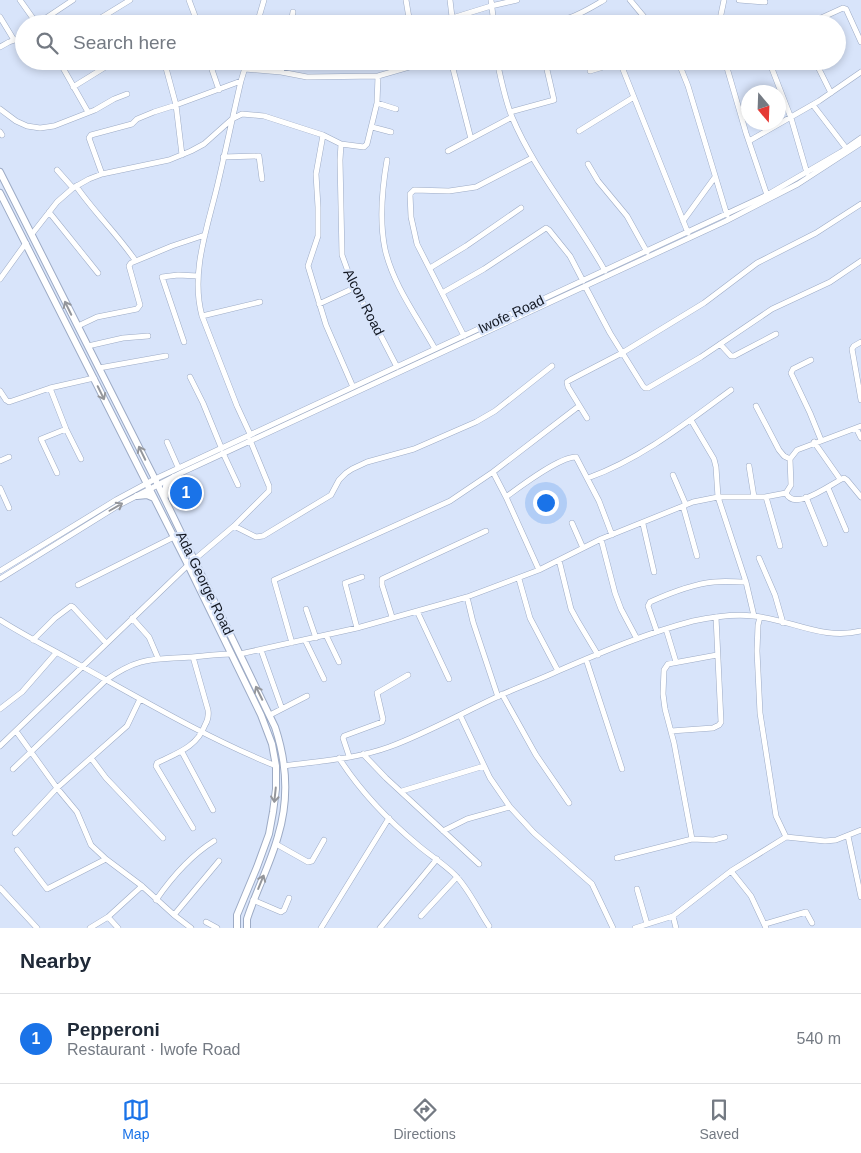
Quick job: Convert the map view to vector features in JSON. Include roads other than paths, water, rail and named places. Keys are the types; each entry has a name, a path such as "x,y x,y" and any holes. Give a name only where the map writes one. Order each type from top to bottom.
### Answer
{"main road":[{"name":"Ada George Road","path":"0,172 195,559 270,715 281,744 285,800 276,844 253,900 247,918 247,928"},
{"name":"Ada George Road","path":"0,193 188,565 261,715 272,744 276,766 276,789 268,834 257,867 237,915 237,928"},
{"path":"166,500 166,486 174,477"},
{"path":"137,496 147,495 154,498"}],"street":[{"path":"20,0 31,15"},
{"path":"50,15 73,0"},
{"path":"106,15 130,0"},
{"path":"189,0 195,15"},
{"path":"260,15 264,0"},
{"path":"406,0 408,15"},
{"path":"450,0 452,15"},
{"path":"458,15 491,3 517,0"},
{"path":"576,15 604,0"},
{"path":"630,0 642,15"},
{"path":"721,15 724,0"},
{"path":"739,0 765,2"},
{"path":"828,15 843,8 846,9 861,42"},
{"path":"0,17 14,40 0,47"},
{"path":"64,70 88,112"},
{"path":"73,87 101,70"},
{"path":"167,70 176,106 182,155"},
{"path":"212,70 219,90"},
{"path":"195,559 234,526 270,489 199,306 198,276 205,234 245,70"},
{"path":"257,70 307,76 378,76 399,70"},
{"path":"453,70 471,139"},
{"path":"499,70 511,114 532,158 581,231 605,271"},
{"path":"448,151 511,114 554,100 547,70"},
{"path":"623,70 688,233"},
{"path":"682,70 727,214"},
{"path":"728,70 767,195"},
{"path":"772,70 791,118 807,173"},
{"path":"820,70 831,93"},
{"path":"749,141 813,105 861,72"},
{"path":"32,234 49,212 74,187 102,174 182,155 204,144 232,119 242,114 258,115 323,135 341,144 366,146 377,103 378,76"},
{"path":"102,174 89,136 132,124 141,117 176,106 241,81"},
{"path":"0,109 16,121 40,128 54,126 127,94"},
{"path":"579,131 634,97"},
{"path":"377,103 396,109"},
{"path":"813,105 846,148"},
{"path":"372,127 391,132"},
{"path":"323,135 316,174 318,236 308,266 334,345 353,387"},
{"name":"Iwofe Road","path":"250,437 396,367 584,284 605,271 796,182 861,138"},
{"name":"Iwofe Road","path":"157,482 178,467 222,450 735,216 861,143"},
{"name":"Alcon Road","path":"341,144 341,248 354,288 396,367"},
{"path":"223,156 259,156 262,178"},
{"path":"464,336 420,252 410,204 411,191 449,191 476,187 532,158"},
{"path":"387,160 382,209 386,250 400,288 435,350"},
{"path":"588,164 598,181 627,216 647,252"},
{"path":"57,170 122,242 135,260"},
{"path":"683,221 715,177"},
{"path":"587,418 568,387 567,382 622,354 704,302 757,263 816,233 861,204"},
{"path":"430,268 521,208"},
{"path":"49,212 98,273"},
{"path":"442,293 484,269 546,228 570,256 600,316 622,354 643,386 648,388 720,344 772,309 830,282 861,262"},
{"path":"78,326 97,317 139,308 129,266 135,260 205,234"},
{"path":"0,279 26,243"},
{"path":"184,342 162,277 178,275 198,276"},
{"path":"319,304 354,288"},
{"path":"202,316 260,302"},
{"path":"720,344 731,356 734,356 776,334"},
{"path":"88,346 124,338 148,336"},
{"path":"861,342 852,349 861,400"},
{"path":"99,368 166,356"},
{"path":"812,360 794,369 791,373 821,440"},
{"path":"234,526 256,537 263,536 331,495 339,480 352,469 367,462 414,450 481,420 552,366"},
{"path":"0,391 9,402 50,388 94,378"},
{"path":"190,378 203,403 238,485"},
{"path":"50,388 80,458"},
{"path":"588,478 623,463 690,420 731,390"},
{"path":"292,643 274,580 450,501 493,472 579,406"},
{"path":"756,406 779,450 784,456 790,458"},
{"path":"690,420 714,459 718,498 746,582 754,616"},
{"path":"240,654 357,628 467,597 519,579 601,539 704,499 766,497 786,493 791,485 790,458 798,450 814,442 858,427 861,438"},
{"path":"56,473 41,439 66,429"},
{"path":"167,442 178,467"},
{"path":"814,442 840,480"},
{"name":"Iwofe Road","path":"157,482 174,477 222,450"},
{"path":"506,497 546,470 573,456 579,459 599,501 612,535"},
{"path":"0,461 9,457"},
{"path":"749,466 754,497"},
{"path":"493,472 539,570"},
{"path":"674,475 685,505 697,556"},
{"path":"786,493 792,499 818,494 844,478 861,497"},
{"path":"0,572 116,500 157,482"},
{"path":"0,579 73,533 137,496 148,486"},
{"path":"0,488 9,508"},
{"path":"828,488 846,530"},
{"path":"766,497 780,546"},
{"path":"806,497 825,544"},
{"path":"572,522 583,548"},
{"path":"643,524 654,572"},
{"path":"392,617 382,585 382,579 486,531"},
{"path":"78,585 174,537"},
{"path":"601,539 615,593 637,639"},
{"path":"759,558 775,595 783,623"},
{"path":"559,560 572,609 598,654"},
{"path":"0,746 188,565"},
{"path":"357,628 346,583 362,577"},
{"path":"519,579 530,618 558,671"},
{"path":"657,632 648,606 650,602 668,594 699,585 714,582 746,582"},
{"path":"467,597 473,622 500,695 536,755 569,803"},
{"path":"33,640 55,618 73,606 106,644"},
{"path":"306,608 316,638"},
{"path":"417,611 449,679"},
{"path":"284,766 363,754 387,747 500,695 666,628 716,617 754,616 822,633 840,634 861,631"},
{"path":"672,731 713,728 721,722 716,617"},
{"path":"132,618 149,637 158,658"},
{"path":"760,618 757,651 760,713 776,816 786,838"},
{"path":"0,620 140,699 246,754 276,766"},
{"path":"666,628 676,662"},
{"path":"326,635 339,662"},
{"path":"305,640 324,679"},
{"path":"261,650 282,709"},
{"path":"0,709 22,692 56,652"},
{"path":"12,769 106,680 135,663 158,658 231,654"},
{"path":"692,839 672,731 665,709 663,678 665,667 668,664 717,656"},
{"path":"193,657 209,715 198,740 182,752 157,763 156,766 193,828"},
{"path":"586,659 622,769"},
{"path":"350,756 343,738 344,736 382,722 377,693 408,675"},
{"path":"270,715 307,696"},
{"path":"15,833 57,788 127,726 140,699"},
{"path":"460,715 484,766 510,807 534,833 592,884 614,928"},
{"path":"16,731 57,788 77,812 91,845 106,859 142,886 174,915 182,925 191,928"},
{"path":"182,752 213,810"},
{"path":"363,754 479,864"},
{"path":"91,758 106,778 162,838"},
{"path":"338,758 356,782 389,818 421,848 457,877 489,926"},
{"path":"402,791 484,766"},
{"path":"443,831 467,819 510,807"},
{"path":"321,928 389,818"},
{"path":"635,928 673,916 731,871 786,838 825,841 848,836 861,830"},
{"path":"848,836 861,897"},
{"path":"617,858 692,839 705,841 725,837"},
{"path":"276,844 308,862 312,860 324,840"},
{"path":"156,900 176,873 203,847 214,841"},
{"path":"17,850 47,889 106,859"},
{"path":"380,928 437,859"},
{"path":"174,915 219,861"},
{"path":"731,871 751,896 765,926 804,912 807,913 812,923"},
{"path":"421,916 457,877"},
{"path":"90,928 108,917 142,886"},
{"path":"0,888 37,928"},
{"path":"637,889 647,924"},
{"path":"0,898 5,894"},
{"path":"253,900 281,912 284,910 289,898"},
{"path":"673,916 676,928"},
{"path":"108,917 118,928"},
{"path":"206,922 216,928"}],"place":[{"name":"Pepperoni","path":"186,493"}]}
